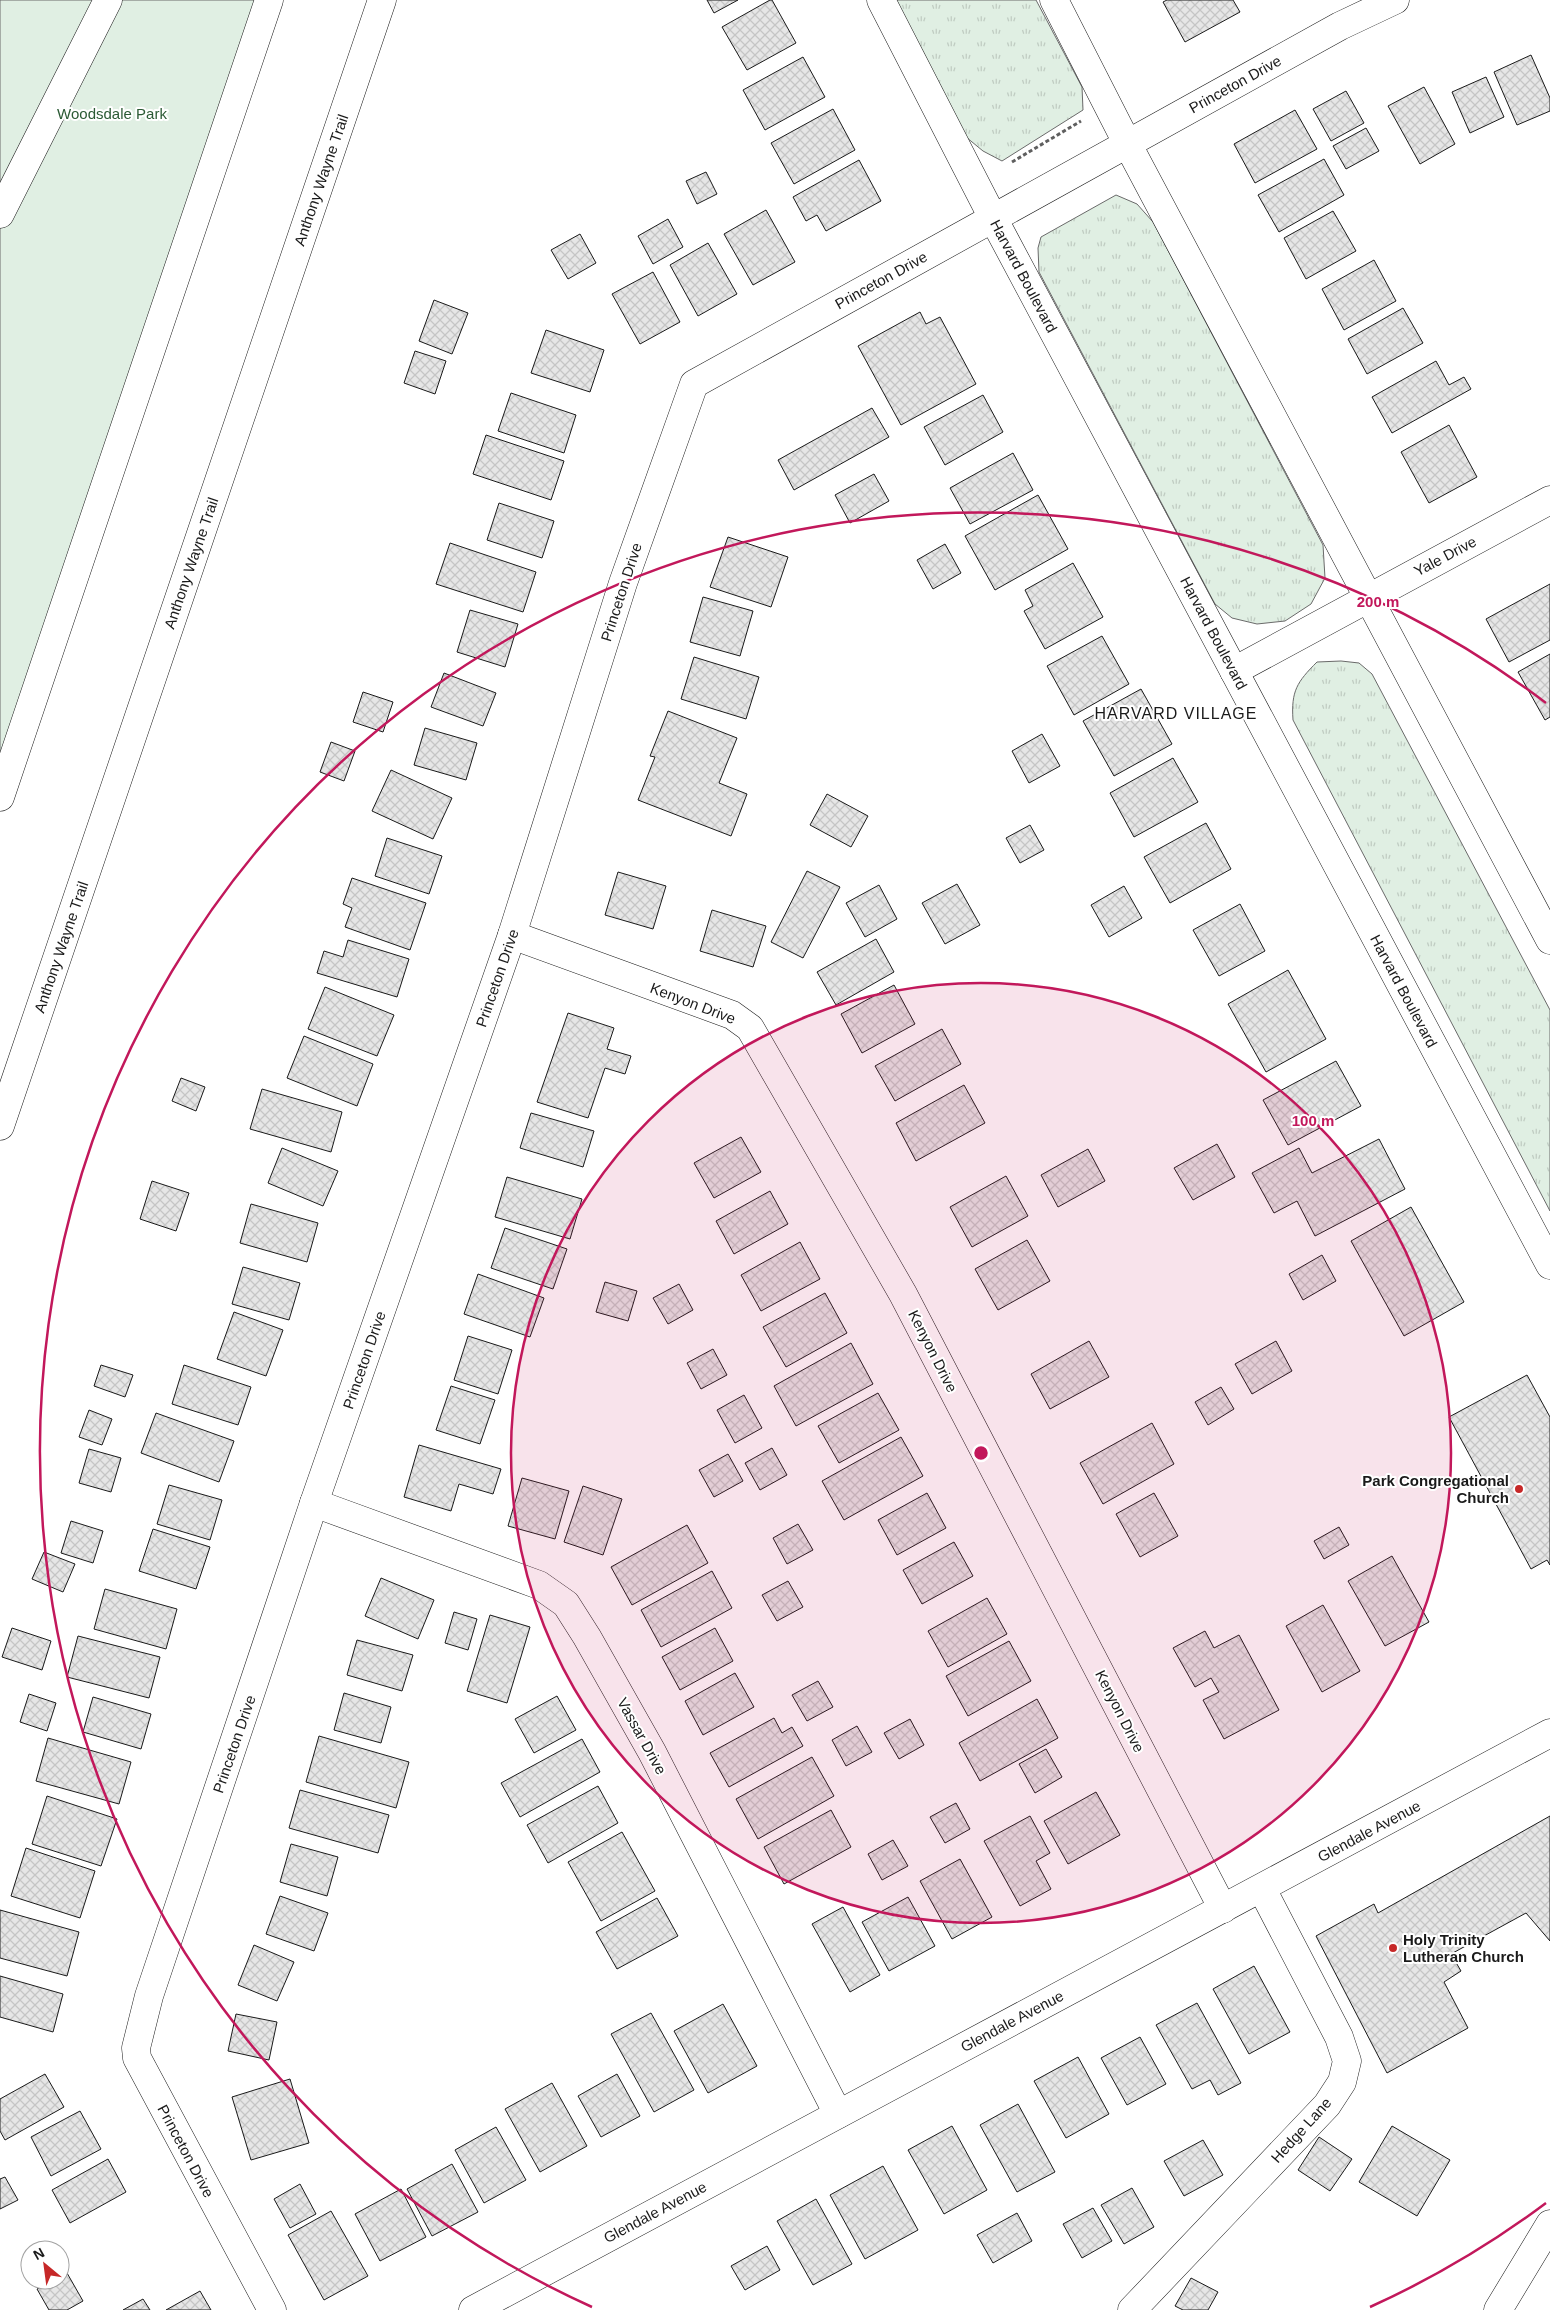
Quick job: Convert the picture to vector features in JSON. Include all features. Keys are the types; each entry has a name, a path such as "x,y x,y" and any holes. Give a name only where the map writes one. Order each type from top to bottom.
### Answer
{"main road":[{"path":"0,214 10,170 108,0"},
{"path":"0,797 269,0"},
{"name":"Anthony Wayne Trail","path":"0,1126 382,0"},
{"name":"Harvard Boulevard","path":"881,0 993,218 1550,1265"},
{"path":"1054,0 1127,144 1370,597 1550,940"},
{"name":"Princeton Drive","path":"272,2310 137,2058 136,2048 149,1996 314,1504 512,936 623,583 694,384 1340,26 1395,0"},
{"name":"Yale Drive","path":"1234,671 1550,500"},
{"name":"Kenyon Drive","path":"512,936 732,1015 750,1028 903,1294 1224,1909"},
{"name":"Vassar Drive","path":"314,1504 539,1585 566,1604 652,1752 838,2114"},
{"name":"Glendale Avenue","path":"474,2310 1550,1733"},
{"name":"Hedge Lane","path":"1132,2310 1327,2105 1342,2082 1347,2061 1339,2037 1262,1889"},
{"path":"1498,2310 1550,2224"}],"path":[{"path":"1012,162 1081,120"}],"green space":[{"name":"Woodsdale Park","path":"0,0 270,0 0,800"},
{"path":"895,0 1036,0 1082,87 1083,110 1002,161 983,151 966,137"},
{"path":"1116,195 1137,204 1153,222 1323,545 1325,578 1311,604 1285,621 1257,624 1232,618 1215,604 1039,272 1038,248 1041,237"},
{"path":"1341,661 1359,663 1372,674 1550,1010 1550,1211 1293,720 1294,694 1300,681 1317,662"}],"building":[{"path":"707,0 738,0 714,13"},
{"path":"772,0 796,43 747,70 722,27"},
{"path":"1167,0 1233,0 1240,12 1185,42 1163,2"},
{"path":"1531,55 1550,98 1550,111 1517,125 1494,72"},
{"path":"803,57 825,97 765,130 743,90"},
{"path":"1486,77 1504,117 1470,133 1452,92"},
{"path":"1424,87 1455,144 1420,164 1388,106"},
{"path":"1346,91 1364,123 1331,141 1313,109"},
{"path":"833,109 855,150 794,184 771,143"},
{"path":"1295,110 1317,149 1255,183 1234,144"},
{"path":"1366,128 1379,151 1346,169 1333,146"},
{"path":"1324,159 1344,195 1279,232 1258,195"},
{"path":"859,160 881,201 826,231 817,215 806,221 793,197"},
{"path":"706,172 717,194 697,204 686,181"},
{"path":"766,210 795,262 753,285 724,234"},
{"path":"1333,211 1356,251 1306,279 1284,238"},
{"path":"668,219 683,247 653,264 638,236"},
{"path":"580,234 596,263 568,279 551,250"},
{"path":"708,243 737,294 698,316 670,265"},
{"path":"1374,260 1396,301 1344,330 1322,289"},
{"path":"653,272 680,322 640,344 612,294"},
{"path":"434,300 468,313 452,354 419,341"},
{"path":"1403,308 1423,343 1367,374 1348,339"},
{"path":"920,312 926,324 940,317 976,384 901,425 858,346"},
{"path":"546,330 604,350 590,392 531,373"},
{"path":"415,351 446,361 435,394 404,383"},
{"path":"1436,361 1449,385 1464,377 1471,389 1392,433 1372,397"},
{"path":"511,393 576,415 564,453 498,431"},
{"path":"983,395 1003,432 945,465 924,427"},
{"path":"872,408 889,437 794,490 778,460"},
{"path":"1449,425 1477,477 1429,503 1401,452"},
{"path":"486,435 564,461 551,500 473,474"},
{"path":"1013,453 1033,490 970,524 950,488"},
{"path":"874,474 889,501 850,523 835,495"},
{"path":"1038,495 1068,549 995,590 965,536"},
{"path":"499,503 554,521 542,558 487,540"},
{"path":"728,537 788,557 771,607 710,587"},
{"path":"450,543 536,572 523,612 436,584"},
{"path":"945,544 961,573 933,589 917,560"},
{"path":"1073,563 1103,617 1045,649 1024,611 1033,606 1025,590"},
{"path":"1550,584 1550,640 1509,662 1486,619"},
{"path":"703,597 753,611 740,656 690,642"},
{"path":"470,610 518,624 505,667 457,652"},
{"path":"1102,636 1129,684 1074,715 1047,666"},
{"path":"1550,654 1550,717 1545,720 1518,672"},
{"path":"694,657 759,677 746,719 681,699"},
{"path":"444,673 496,693 483,726 431,707"},
{"path":"1141,689 1172,744 1114,776 1083,721"},
{"path":"363,692 393,702 383,732 353,722"},
{"path":"668,711 737,738 719,783 747,794 731,836 638,800 655,757 650,756"},
{"path":"425,728 477,743 466,780 414,765"},
{"path":"1042,734 1060,766 1029,783 1012,751"},
{"path":"331,742 355,751 344,781 320,772"},
{"path":"1173,758 1198,802 1134,837 1110,793"},
{"path":"391,770 452,798 433,839 372,811"},
{"path":"827,794 868,816 851,847 810,825"},
{"path":"1206,823 1231,869 1170,903 1144,857"},
{"path":"1030,825 1044,850 1020,863 1006,838"},
{"path":"387,838 442,856 429,894 375,876"},
{"path":"807,871 840,887 803,958 771,942"},
{"path":"618,872 666,886 653,929 605,915"},
{"path":"352,878 426,903 410,950 345,927 352,908 343,904"},
{"path":"957,884 980,925 945,944 922,903"},
{"path":"879,885 897,919 865,937 846,903"},
{"path":"1124,886 1142,918 1109,937 1091,905"},
{"path":"1240,904 1265,951 1219,976 1193,930"},
{"path":"712,910 766,926 753,967 700,951"},
{"path":"876,939 894,972 836,1005 817,972"},
{"path":"348,940 409,959 397,997 317,973 324,951 343,957"},
{"path":"1288,970 1326,1039 1266,1072 1228,1004"},
{"path":"894,985 915,1024 862,1053 841,1014"},
{"path":"325,987 394,1015 377,1056 308,1029"},
{"path":"568,1013 614,1028 607,1049 631,1056 625,1074 605,1068 588,1118 537,1102"},
{"path":"942,1029 961,1064 895,1101 875,1066"},
{"path":"304,1036 373,1064 357,1106 287,1078"},
{"path":"1336,1061 1361,1106 1288,1145 1263,1100"},
{"path":"181,1078 205,1087 196,1111 172,1101"},
{"path":"964,1085 985,1123 916,1161 896,1123"},
{"path":"262,1089 342,1112 331,1152 250,1129"},
{"path":"531,1113 594,1131 583,1167 520,1148"},
{"path":"741,1137 761,1172 714,1198 694,1163"},
{"path":"1379,1139 1405,1189 1315,1236 1297,1201 1274,1213 1252,1173 1299,1148 1312,1173"},
{"path":"1217,1144 1235,1177 1193,1200 1174,1168"},
{"path":"282,1148 338,1171 323,1206 268,1183"},
{"path":"1088,1149 1105,1181 1058,1207 1041,1175"},
{"path":"1006,1176 1028,1216 972,1247 950,1207"},
{"path":"507,1177 582,1199 570,1239 495,1217"},
{"path":"152,1181 189,1193 176,1231 140,1219"},
{"path":"770,1191 788,1224 734,1254 716,1221"},
{"path":"251,1204 318,1223 307,1262 240,1243"},
{"path":"1411,1207 1464,1302 1404,1336 1351,1241"},
{"path":"505,1228 567,1249 553,1289 491,1268"},
{"path":"1027,1240 1050,1281 998,1310 975,1269"},
{"path":"800,1242 820,1279 761,1311 741,1275"},
{"path":"1322,1255 1336,1281 1303,1300 1289,1274"},
{"path":"243,1267 300,1283 289,1320 232,1304"},
{"path":"478,1274 544,1298 530,1337 464,1314"},
{"path":"605,1282 637,1291 628,1321 596,1312"},
{"path":"679,1284 693,1310 668,1324 653,1298"},
{"path":"825,1293 847,1333 786,1367 763,1327"},
{"path":"234,1312 283,1330 266,1376 217,1359"},
{"path":"468,1336 512,1350 498,1394 454,1380"},
{"path":"1089,1341 1109,1377 1050,1409 1031,1374"},
{"path":"1276,1341 1292,1371 1252,1394 1235,1364"},
{"path":"851,1343 873,1384 796,1426 774,1386"},
{"path":"713,1349 727,1375 701,1389 687,1363"},
{"path":"101,1365 133,1375 125,1397 94,1386"},
{"path":"184,1365 251,1387 238,1425 172,1404"},
{"name":"Park Congregational Church","path":"1527,1375 1550,1417 1550,1565 1547,1560 1531,1569 1449,1417"},
{"path":"451,1386 495,1400 480,1444 436,1430"},
{"path":"1221,1387 1234,1409 1208,1425 1195,1402"},
{"path":"878,1393 899,1430 839,1463 818,1426"},
{"path":"744,1395 762,1428 735,1443 717,1410"},
{"path":"89,1410 112,1419 102,1445 79,1437"},
{"path":"156,1413 234,1441 219,1482 141,1453"},
{"path":"1152,1423 1174,1464 1103,1504 1080,1463"},
{"path":"901,1437 923,1476 844,1520 822,1481"},
{"path":"419,1445 501,1469 493,1494 459,1484 451,1511 404,1497"},
{"path":"772,1448 787,1475 760,1490 745,1463"},
{"path":"89,1449 121,1458 111,1492 79,1483"},
{"path":"728,1454 743,1481 714,1497 699,1470"},
{"path":"522,1478 569,1491 555,1539 508,1526"},
{"path":"169,1485 222,1500 210,1540 157,1524"},
{"path":"583,1486 622,1499 603,1555 564,1542"},
{"path":"927,1493 946,1528 897,1555 878,1520"},
{"path":"1154,1493 1178,1536 1140,1557 1116,1514"},
{"path":"71,1521 103,1531 93,1563 61,1553"},
{"path":"798,1524 813,1550 787,1564 773,1538"},
{"path":"687,1525 708,1563 632,1605 611,1567"},
{"path":"1339,1527 1349,1545 1324,1559 1314,1541"},
{"path":"153,1529 210,1547 196,1589 139,1571"},
{"path":"954,1542 973,1576 922,1604 903,1570"},
{"path":"44,1552 75,1564 63,1592 32,1579"},
{"path":"1392,1556 1429,1622 1385,1646 1348,1581"},
{"path":"712,1571 732,1608 661,1647 641,1610"},
{"path":"381,1578 434,1600 418,1639 365,1616"},
{"path":"788,1581 803,1607 777,1621 762,1595"},
{"path":"105,1589 177,1609 166,1649 94,1629"},
{"path":"987,1598 1007,1634 948,1667 928,1631"},
{"path":"1323,1605 1360,1671 1322,1692 1286,1626"},
{"path":"454,1612 477,1619 468,1650 445,1643"},
{"path":"490,1615 530,1627 507,1703 467,1691"},
{"path":"12,1628 51,1641 42,1670 2,1657"},
{"path":"715,1628 733,1661 680,1690 662,1657"},
{"path":"1205,1631 1214,1648 1239,1635 1279,1710 1224,1739 1203,1700 1219,1692 1211,1678 1195,1687 1173,1648"},
{"path":"78,1636 160,1657 149,1698 67,1677"},
{"path":"357,1640 413,1655 402,1691 347,1675"},
{"path":"1009,1641 1031,1681 968,1716 946,1676"},
{"path":"735,1673 754,1707 703,1735 685,1701"},
{"path":"818,1681 833,1707 807,1721 792,1695"},
{"path":"344,1693 391,1707 381,1743 334,1730"},
{"path":"29,1694 56,1703 47,1731 20,1722"},
{"path":"557,1696 576,1730 534,1753 515,1719"},
{"path":"93,1697 151,1714 141,1749 83,1732"},
{"path":"1037,1699 1058,1738 980,1781 959,1743"},
{"path":"774,1718 782,1733 792,1727 803,1746 729,1787 710,1753"},
{"path":"910,1719 924,1745 899,1759 884,1733"},
{"path":"857,1726 872,1752 846,1766 832,1740"},
{"path":"319,1736 409,1762 396,1808 306,1782"},
{"path":"48,1738 131,1762 119,1804 36,1781"},
{"path":"582,1739 600,1772 520,1817 501,1783"},
{"path":"1046,1749 1062,1777 1035,1793 1019,1764"},
{"path":"812,1757 834,1796 758,1839 736,1799"},
{"path":"598,1786 618,1823 548,1863 527,1825"},
{"path":"300,1790 389,1815 378,1853 289,1828"},
{"path":"1096,1792 1120,1835 1068,1864 1044,1821"},
{"path":"47,1796 117,1819 101,1866 32,1844"},
{"path":"956,1803 970,1829 945,1843 930,1817"},
{"path":"831,1810 851,1847 784,1884 764,1847"},
{"path":"1030,1816 1050,1853 1036,1861 1051,1889 1020,1906 984,1841"},
{"name":"Holy Trinity Lutheran Church","path":"1550,1816 1550,1941 1526,1913 1451,1954 1461,1971 1444,1982 1468,2028 1387,2073 1316,1936 1374,1904 1378,1913"},
{"path":"622,1832 655,1891 601,1921 568,1862"},
{"path":"893,1840 908,1866 882,1880 868,1854"},
{"path":"291,1844 338,1857 327,1896 280,1882"},
{"path":"26,1848 95,1871 80,1918 11,1896"},
{"path":"960,1859 992,1917 952,1939 920,1881"},
{"path":"280,1896 328,1913 314,1951 266,1934"},
{"path":"908,1897 935,1946 889,1971 862,1922"},
{"path":"657,1898 678,1936 617,1969 596,1932"},
{"path":"843,1907 880,1975 850,1992 812,1924"},
{"path":"0,1910 79,1932 67,1976 0,1958"},
{"path":"254,1945 294,1962 277,2001 238,1985"},
{"path":"1254,1966 1290,2032 1249,2054 1213,1989"},
{"path":"0,1976 63,1994 53,2032 0,2017"},
{"path":"1197,2003 1241,2083 1218,2095 1210,2080 1192,2089 1156,2025"},
{"path":"723,2004 757,2066 708,2093 674,2031"},
{"path":"651,2013 694,2090 654,2112 611,2034"},
{"path":"236,2014 277,2022 269,2060 228,2051"},
{"path":"1140,2037 1166,2084 1127,2105 1101,2058"},
{"path":"1078,2057 1109,2114 1066,2138 1034,2081"},
{"path":"45,2074 64,2107 5,2140 0,2131 0,2099"},
{"path":"617,2074 640,2116 601,2137 578,2096"},
{"path":"290,2079 309,2143 251,2160 232,2097"},
{"path":"552,2083 587,2146 540,2172 505,2109"},
{"path":"1018,2104 1055,2172 1017,2192 980,2125"},
{"path":"80,2111 101,2149 51,2176 31,2137"},
{"path":"952,2126 987,2190 944,2214 908,2150"},
{"path":"1392,2126 1450,2160 1417,2216 1359,2182"},
{"path":"496,2127 526,2180 484,2203 455,2150"},
{"path":"1319,2137 1352,2159 1330,2191 1298,2170"},
{"path":"1203,2140 1223,2175 1184,2196 1164,2161"},
{"path":"108,2159 126,2192 70,2223 52,2190"},
{"path":"452,2164 478,2212 432,2236 407,2189"},
{"path":"883,2166 918,2230 865,2259 830,2195"},
{"path":"5,2177 18,2200 0,2209 0,2179"},
{"path":"300,2184 316,2214 290,2228 274,2199"},
{"path":"1132,2188 1154,2227 1124,2244 1101,2205"},
{"path":"401,2189 426,2237 380,2261 355,2214"},
{"path":"816,2199 852,2264 813,2285 777,2221"},
{"path":"1093,2208 1112,2241 1082,2258 1063,2224"},
{"path":"331,2211 368,2276 324,2300 288,2235"},
{"path":"1017,2213 1032,2241 993,2263 977,2235"},
{"path":"767,2246 780,2270 745,2290 731,2266"},
{"path":"70,2278 83,2301 67,2310 49,2310 38,2290 70,2290"},
{"path":"1191,2278 1218,2292 1208,2310 1183,2310 1175,2306"},
{"path":"200,2291 211,2310 166,2310"},
{"path":"143,2299 150,2310 123,2310"}],"place":[{"name":"Park Congregational Church","path":"1519,1489"},
{"name":"Holy Trinity Lutheran Church","path":"1393,1948"}],"district":[{"name":"HARVARD VILLAGE","path":"1176,713"}]}
